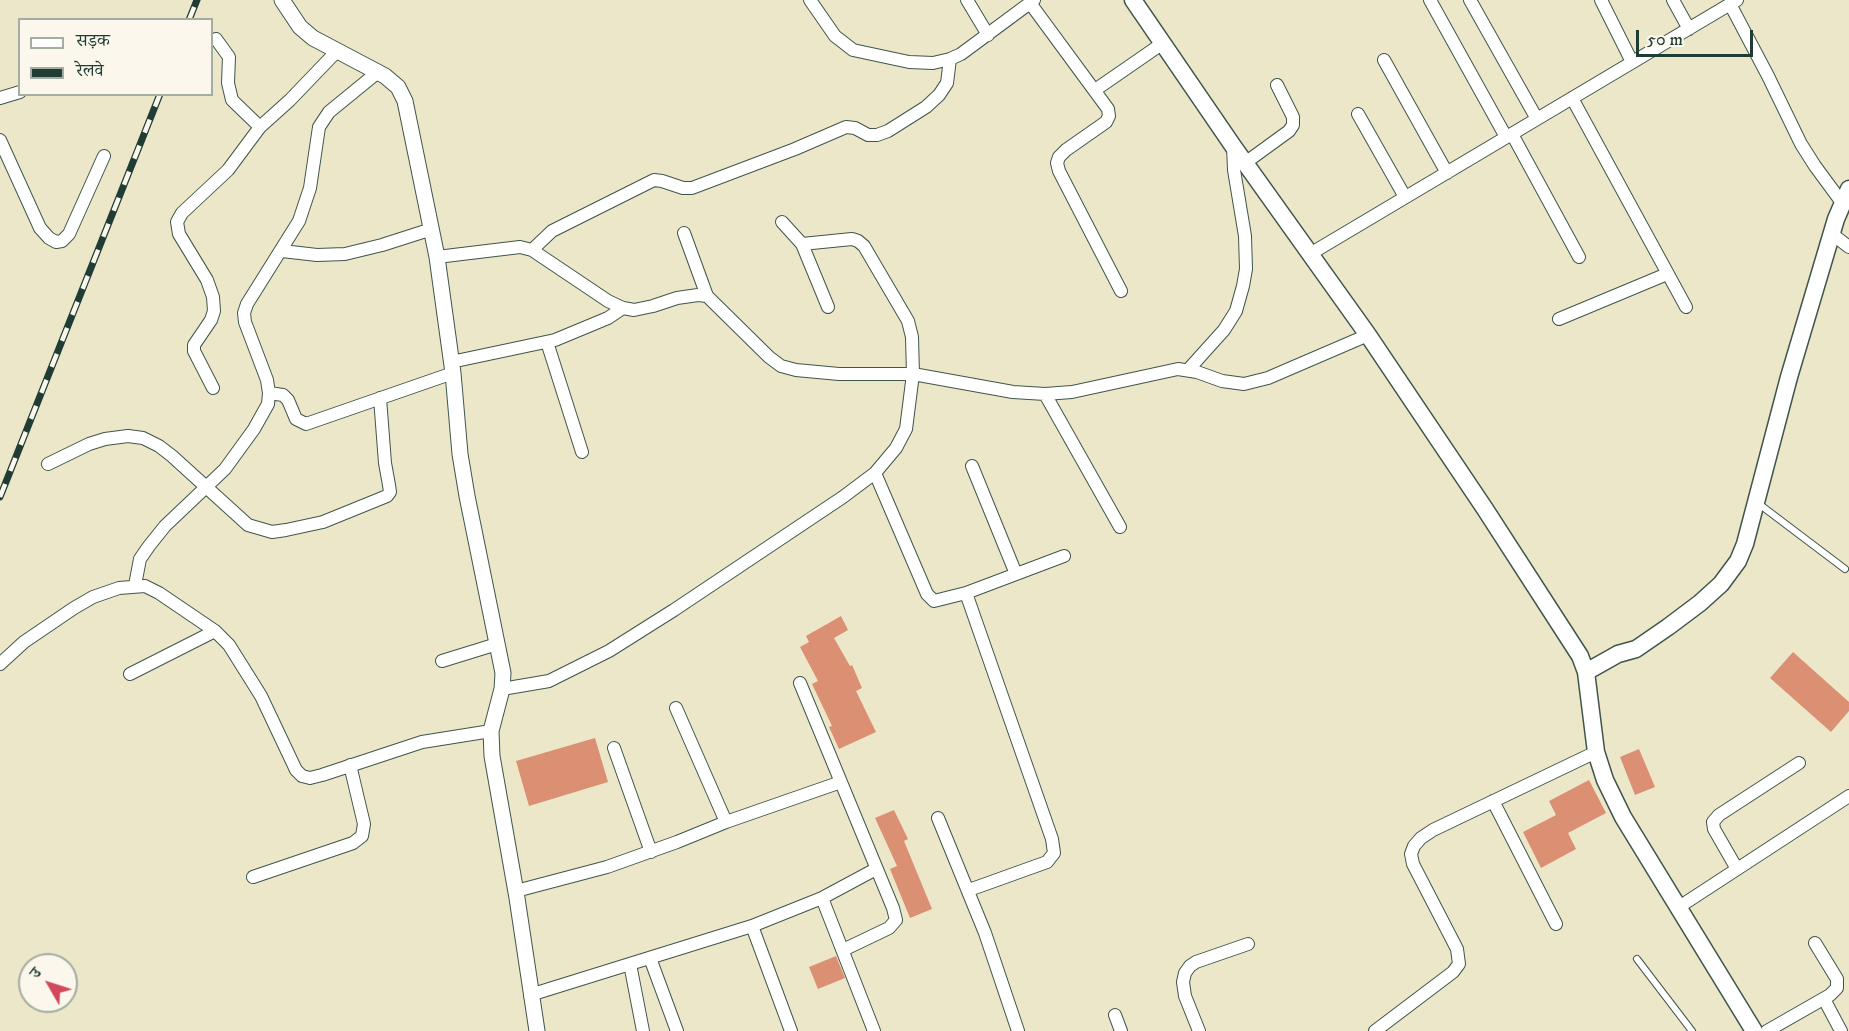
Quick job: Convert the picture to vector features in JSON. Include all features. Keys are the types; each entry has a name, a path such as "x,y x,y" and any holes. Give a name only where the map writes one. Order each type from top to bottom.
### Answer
{"main road":[{"path":"1133,0 1233,146 1368,335 1580,656 1586,672 1596,752 1605,780 1623,817 1754,1031"},
{"path":"1586,672 1618,654 1636,649 1647,642 1700,603 1721,584 1738,561 1789,377 1832,234 1846,197"}],"street":[{"path":"282,0 300,27 313,38 378,72 398,87 405,101 437,257 452,368 460,454 467,495 503,673 502,689 491,730 492,756 516,891 537,1031"},
{"path":"810,0 835,36 853,50 909,62 933,63 961,54 1032,2 1108,109 1109,116 1106,122 1059,157 1057,163 1121,291"},
{"path":"967,0 988,35"},
{"path":"1430,0 1579,256"},
{"path":"1470,0 1537,119"},
{"path":"1601,0 1632,62"},
{"path":"1673,0 1689,29"},
{"path":"1310,254 1733,2 1801,144 1815,166 1846,197"},
{"path":"216,39 229,57 228,83 232,100 261,127"},
{"path":"1095,90 1163,44"},
{"path":"213,388 194,351 194,345 214,311 213,297 207,280 179,234 177,222 182,213 228,170 261,127 337,51"},
{"path":"532,250 552,231 654,180 683,188 692,188 846,127 855,128 868,135 888,131 926,107 939,95 947,83 950,59"},
{"path":"1384,60 1447,172"},
{"path":"135,585 140,558 165,526 240,452 268,404 267,380 243,313 299,221 308,198 319,127 329,112 378,72"},
{"path":"1245,163 1293,126 1293,117 1277,85"},
{"path":"0,98 18,93"},
{"path":"1572,98 1686,307"},
{"path":"1358,114 1405,197"},
{"path":"0,140 40,228 56,242 62,241 69,234 104,156"},
{"path":"1188,370 1224,330 1236,311 1243,286 1246,269 1245,236 1235,178 1233,146"},
{"path":"782,222 802,244 828,307"},
{"path":"282,251 317,255 345,254 432,229"},
{"path":"684,232 707,296 769,357 781,366 796,370 839,374 913,374 1013,392 1045,394 1072,392 1178,369 1222,381 1244,384 1268,378 1368,335"},
{"path":"1832,234 1849,247"},
{"path":"502,689 549,681 609,651 843,497 875,473 896,448 906,429 913,374 912,337 908,321 864,246 858,241 852,239 802,244"},
{"path":"437,257 520,247 532,250 608,301 634,310 677,298 707,296"},
{"path":"1559,319 1667,274"},
{"path":"269,393 283,395 297,419 306,424 380,398 452,368 547,342 608,318 623,308"},
{"path":"547,342 582,452"},
{"path":"1045,394 1120,527"},
{"path":"48,464 89,444 105,439 128,436 143,438 159,446 248,525 272,532 323,522 380,500 390,492 385,463 380,398"},
{"path":"972,466 1016,574"},
{"path":"875,473 927,594 934,601 966,593 1064,556"},
{"path":"0,664 24,642 93,597 118,588 145,586 215,631 235,653 261,696 296,770 302,776 309,777 422,742 491,730"},
{"path":"966,593 1052,839 1054,854 1047,862 969,890"},
{"path":"130,674 215,631"},
{"path":"442,661 497,644"},
{"path":"800,683 896,920 889,928 843,950"},
{"path":"676,708 726,822"},
{"path":"614,748 651,852"},
{"path":"1375,1031 1453,972 1459,964 1457,949 1413,864 1411,854 1414,846 1433,830 1596,752"},
{"path":"1737,869 1714,829 1713,822 1719,815 1799,763"},
{"path":"253,877 353,843 362,836 364,824 350,765"},
{"path":"516,891 607,867 841,782"},
{"path":"1679,907 1849,796"},
{"path":"1493,801 1556,924"},
{"path":"938,818 969,890 1018,1031"},
{"path":"530,995 752,926 822,898 876,869"},
{"path":"822,898 874,1031"},
{"path":"752,926 791,1031"},
{"path":"1767,1031 1824,999 1837,988 1837,978 1815,943"},
{"path":"1198,1031 1185,996 1183,982 1185,973 1196,962 1248,944"},
{"path":"650,958 677,1031"},
{"path":"630,964 643,1031"},
{"path":"1824,999 1841,1031"},
{"path":"1115,1015 1120,1031"}],"lane":[{"path":"1756,502 1845,570"},
{"path":"1637,959 1692,1031"}],"building":[{"path":"841,616 848,630 834,638 850,666 852,665 862,688 856,691 876,732 839,749 829,727 832,726 812,684 818,681 800,647 809,642 806,636"},
{"path":"1793,652 1849,702 1849,711 1831,732 1770,678"},
{"path":"595,738 608,782 529,806 516,761"},
{"path":"1639,749 1655,787 1635,795 1620,757"},
{"path":"1589,780 1606,813 1568,833 1576,849 1541,868 1523,832 1556,815 1549,801"},
{"path":"894,810 908,839 904,841 932,909 910,918 890,869 897,866 875,818"},
{"path":"836,956 845,978 818,989 809,967"}],"railway":[{"path":"190,18 197,0"},
{"path":"0,497 159,96"}]}
